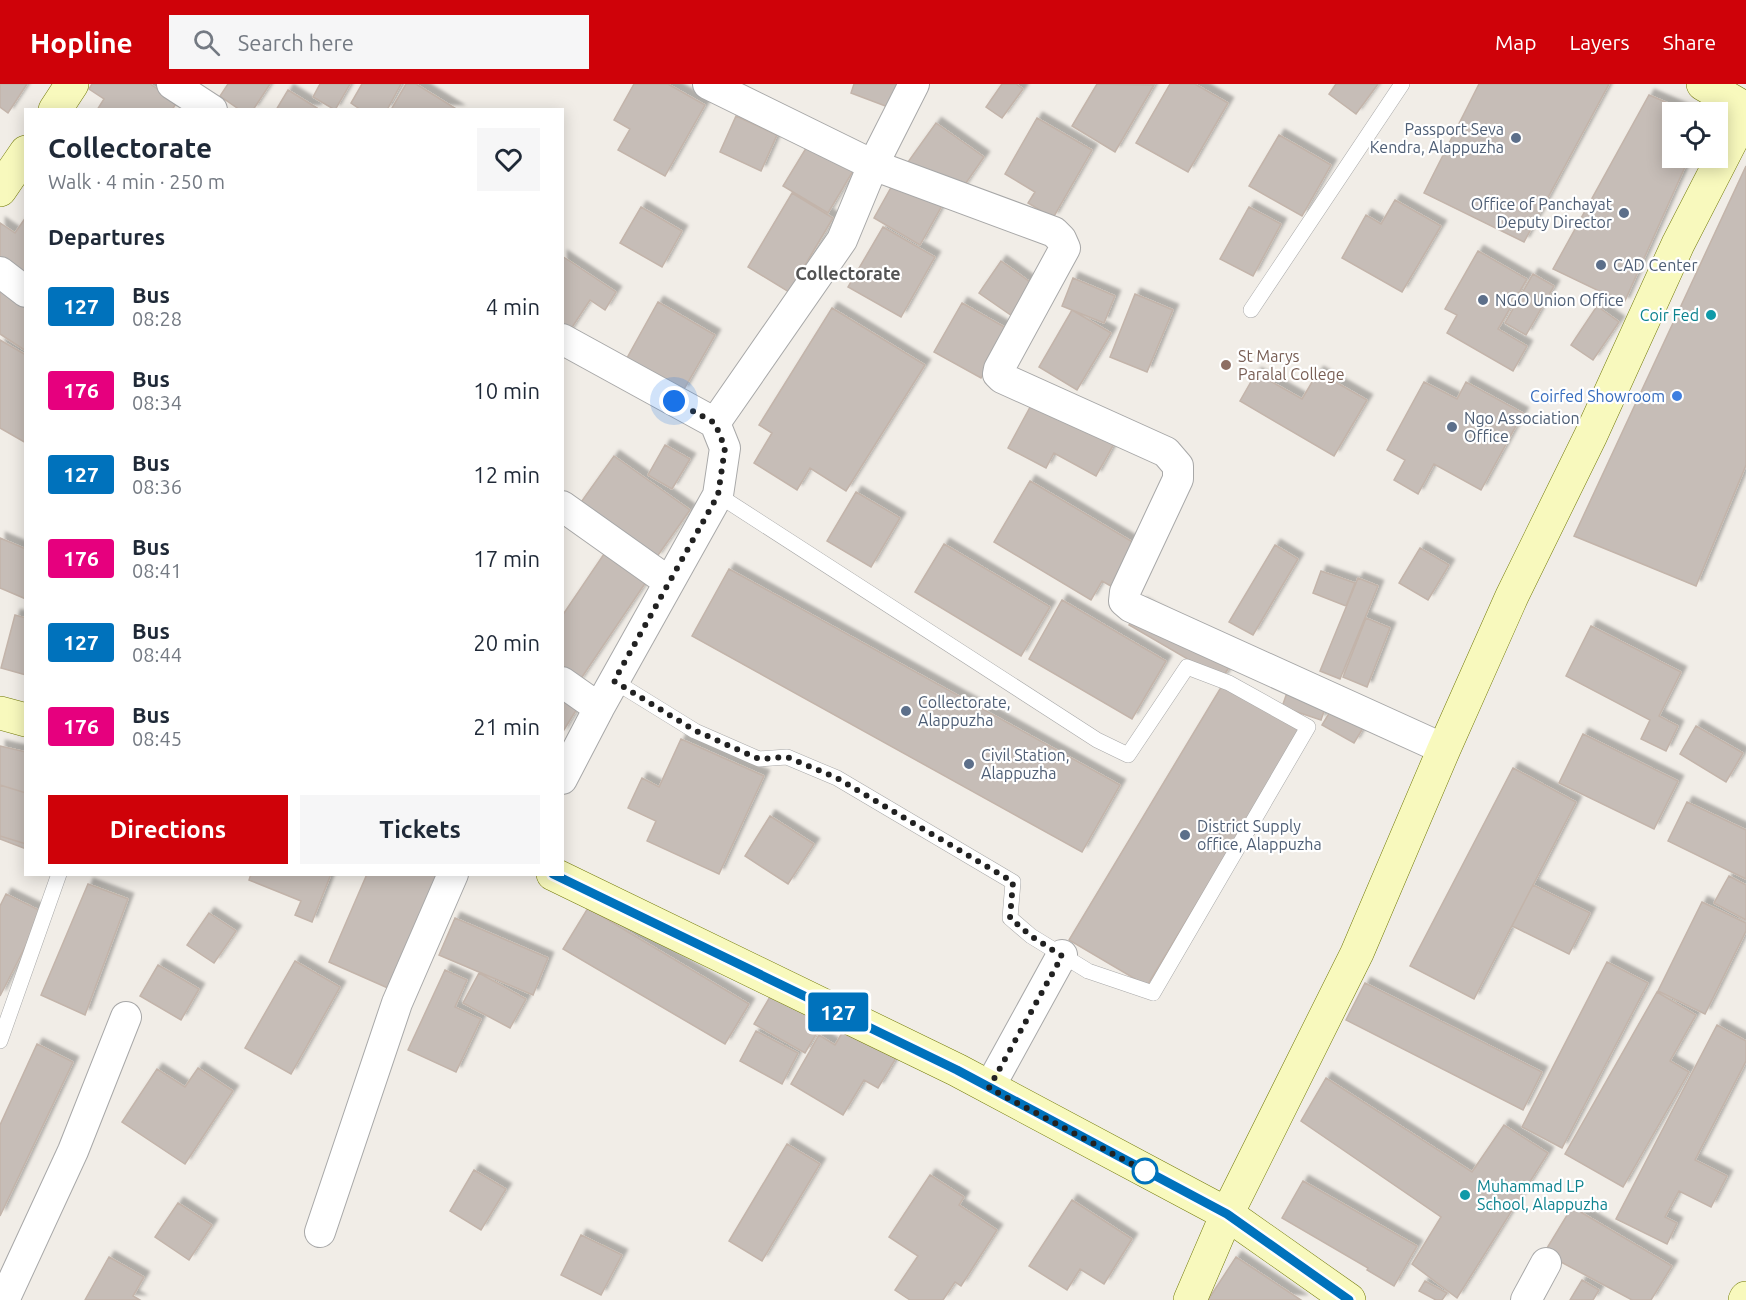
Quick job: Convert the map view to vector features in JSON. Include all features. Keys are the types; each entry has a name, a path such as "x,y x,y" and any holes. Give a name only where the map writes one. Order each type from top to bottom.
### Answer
{"main road":[{"path":"56,108 72,84"},
{"path":"1190,1300 1227,1214 1357,953 1512,596 1591,435 1678,244 1746,111 1703,84"},
{"path":"0,190 24,156"},
{"path":"0,713 24,719"},
{"path":"557,876 914,1049 1227,1214 1349,1300"}],"street":[{"path":"172,84 209,108"},
{"path":"708,84 873,165 1054,232 1061,239 1065,248 999,369 999,374 1002,378 1166,452 1178,466 1178,479 1125,592 1124,601 1131,607 1444,749"},
{"path":"715,423 842,240 873,165 914,84"},
{"path":"0,272 24,290"},
{"path":"564,340 715,423 725,448 718,495 564,775"},
{"path":"564,507 669,582"},
{"path":"564,683 599,708"},
{"path":"320,1232 397,1003 452,876"},
{"path":"989,1088 1062,956"},
{"path":"7,1296 74,1151 126,1017"},
{"path":"1526,1300 1546,1263"}],"lane":[{"path":"1251,310 1402,84"},
{"path":"614,681 694,730 759,759 787,757 837,778 1013,882 1010,918 1031,936 1088,971 1153,993 1308,727 1229,683 1187,667 1128,755 1097,740 718,495"},
{"path":"0,1041 58,876"}],"building":[{"path":"0,84 27,84 8,113 0,107"},
{"path":"92,84 150,84 177,102 173,108 98,108 104,99 89,89"},
{"path":"228,84 270,84 254,108 237,108 220,96"},
{"path":"320,84 350,84 336,108 332,108 313,97"},
{"path":"362,84 401,84 388,108 358,108 351,103"},
{"path":"406,84 416,84 455,108 392,108"},
{"path":"634,84 668,84 705,105 665,176 618,150 630,129 614,120"},
{"path":"854,84 906,84 896,110 851,93"},
{"path":"1002,84 1016,84 1023,89 1002,118 986,107"},
{"path":"1097,84 1154,85 1115,152 1072,126"},
{"path":"1170,84 1195,84 1228,103 1188,172 1136,143"},
{"path":"1336,84 1378,84 1356,114 1329,94"},
{"name":"Passport Seva Kendra, Alappuzha","path":"1479,84 1609,84 1524,242 1424,193"},
{"path":"288,90 317,108 277,108"},
{"name":"Office of Panchayat Deputy Director","path":"1649,95 1665,102 1662,102 1662,168 1685,168 1624,303 1553,269"},
{"path":"736,116 777,135 761,171 720,152"},
{"path":"1037,118 1092,150 1053,218 1028,203 1035,192 1005,174"},
{"path":"936,123 984,157 957,196 908,162"},
{"path":"1279,135 1331,165 1302,216 1249,186"},
{"path":"811,140 856,166 828,213 783,186"},
{"name":"Coir Fed","path":"1746,166 1746,465 1696,586 1574,536"},
{"path":"898,175 944,202 920,245 874,218"},
{"path":"792,193 833,218 789,292 748,267"},
{"path":"1395,200 1441,226 1402,292 1342,258 1366,215 1381,224"},
{"path":"641,207 682,231 662,267 620,243"},
{"path":"1249,207 1281,224 1253,276 1220,259"},
{"path":"24,220 24,277 0,261 0,223 15,233"},
{"path":"883,227 935,257 901,317 848,287"},
{"path":"1478,251 1527,279 1498,329 1527,346 1513,371 1447,333 1457,315 1445,309"},
{"path":"564,257 616,292 605,310 590,300 567,335 564,333"},
{"path":"1001,261 1037,287 1015,318 979,293"},
{"path":"1533,274 1554,286 1526,335 1505,323"},
{"path":"1073,278 1115,296 1104,323 1062,306"},
{"path":"0,287 24,303 24,350 0,334"},
{"path":"1135,294 1173,310 1147,372 1110,357"},
{"path":"658,302 715,335 683,391 627,358"},
{"path":"962,303 1008,329 981,378 934,352"},
{"path":"1597,306 1619,322 1593,360 1571,345"},
{"path":"832,308 925,365 846,491 810,468 797,490 754,463 772,433 759,425"},
{"path":"1072,310 1111,333 1077,390 1039,367"},
{"path":"0,340 24,354 24,442 0,428"},
{"path":"1318,372 1367,400 1334,456 1240,401 1256,373 1302,399"},
{"path":"1424,382 1457,399 1466,382 1523,413 1481,490 1434,464 1418,494 1394,480 1405,460 1387,450"},
{"path":"1035,398 1115,442 1096,476 1054,453 1046,468 1008,448"},
{"path":"665,445 690,459 672,489 648,475"},
{"path":"614,456 690,510 656,558 579,505"},
{"path":"1030,481 1141,547 1116,589 1102,581 1091,600 994,542"},
{"path":"856,492 900,518 871,567 827,541"},
{"path":"0,538 24,548 24,598 0,588"},
{"path":"944,544 1050,607 1021,656 915,592"},
{"path":"1275,545 1298,559 1253,635 1229,622"},
{"path":"1420,548 1449,565 1428,600 1399,583"},
{"path":"604,554 646,582 578,683 564,674 564,613"},
{"name":"Collectorate, Alappuzha","path":"729,569 1120,785 1082,852 692,636"},
{"path":"1321,571 1355,583 1346,606 1313,593"},
{"path":"1358,578 1378,586 1340,679 1320,671"},
{"path":"1062,600 1166,661 1132,719 1029,659"},
{"path":"1141,603 1235,657 1222,679 1129,625"},
{"path":"15,615 24,617 24,674 1,668"},
{"path":"1366,618 1390,628 1367,687 1343,677"},
{"path":"1591,626 1681,672 1659,716 1678,726 1666,751 1641,739 1650,720 1566,676"},
{"name":"District Supply office, Alappuzha","path":"1223,684 1301,730 1147,986 1069,940"},
{"path":"1290,684 1329,697 1321,720 1282,707"},
{"path":"564,695 580,704 564,730"},
{"path":"1337,700 1369,718 1354,743 1322,725"},
{"path":"1696,726 1743,753 1726,782 1680,754"},
{"path":"1583,734 1678,781 1654,829 1559,783"},
{"path":"681,739 764,776 719,874 647,841 656,821 628,808 642,778 659,787"},
{"path":"0,746 24,752 24,848 0,839"},
{"path":"1513,768 1576,802 1474,999 1410,966"},
{"path":"0,785 24,792 24,843 0,836"},
{"path":"1687,802 1746,830 1746,879 1668,841"},
{"path":"770,816 814,844 788,884 745,856"},
{"path":"250,876 330,876 312,922 295,915 301,901 249,880"},
{"path":"366,876 439,877 390,989 329,962"},
{"path":"1729,876 1746,885 1746,920 1714,903"},
{"path":"88,884 128,899 85,1015 41,995"},
{"path":"1533,885 1590,913 1569,954 1512,926"},
{"path":"6,894 43,912 0,996 0,906"},
{"path":"1702,902 1746,923 1746,931 1705,1014 1658,991"},
{"path":"588,908 749,1004 725,1044 563,949"},
{"path":"209,913 236,931 214,963 187,945"},
{"path":"455,918 548,958 533,995 439,955"},
{"path":"295,961 340,987 291,1074 245,1048"},
{"path":"1607,962 1648,983 1562,1148 1522,1127"},
{"path":"158,965 199,989 181,1020 140,996"},
{"path":"445,970 467,980 455,1007 481,1019 456,1072 408,1050"},
{"path":"479,973 526,999 510,1028 463,1003"},
{"path":"1365,983 1542,1072 1523,1110 1346,1020"},
{"path":"774,990 825,1019 805,1053 754,1024"},
{"path":"1657,992 1696,1015 1670,1061 1689,1072 1623,1187 1565,1154"},
{"path":"1717,1025 1746,1041 1746,1061 1695,1160 1727,1176 1711,1207 1679,1191 1665,1217 1677,1223 1667,1244 1616,1219"},
{"path":"845,1028 896,1058 878,1088 864,1080 843,1115 791,1084 819,1035 835,1045"},
{"path":"756,1031 798,1053 782,1084 740,1061"},
{"path":"37,1044 73,1062 0,1216 0,1125"},
{"path":"198,1068 233,1091 185,1164 122,1122 157,1069 185,1087"},
{"name":"Muhammad LP School, Alappuzha","path":"1326,1078 1472,1172 1504,1125 1548,1153 1457,1298 1412,1264 1441,1217 1301,1121"},
{"path":"787,1144 820,1164 762,1261 729,1241"},
{"path":"474,1170 506,1189 481,1230 450,1211"},
{"path":"930,1175 964,1197 959,1205 997,1230 961,1286 955,1282 943,1300 910,1300 895,1290 918,1256 889,1237"},
{"path":"1303,1181 1417,1246 1394,1286 1367,1270 1368,1268 1282,1218"},
{"path":"1072,1200 1132,1239 1104,1284 1080,1269 1067,1290 1029,1266"},
{"path":"178,1203 212,1225 189,1260 155,1237"},
{"path":"1572,1207 1672,1266 1651,1300 1632,1300 1544,1253"},
{"path":"581,1235 622,1255 601,1295 561,1275"},
{"path":"109,1257 144,1277 133,1296 140,1300 85,1300"},
{"path":"1236,1257 1301,1300 1208,1300"},
{"path":"1582,1280 1599,1290 1593,1300 1570,1300"},
{"path":"1425,1281 1447,1293 1442,1300 1436,1300 1419,1291"}],"bus line":[{"name":"127","path":"557,876 957,1070 1227,1214 1349,1300"}],"place":[{"name":"Passport Seva Kendra, Alappuzha","path":"1516,138"},
{"name":"Office of Panchayat Deputy Director","path":"1624,213"},
{"name":"CAD Center","path":"1601,265"},
{"name":"NGO Union Office","path":"1483,300"},
{"name":"Coir Fed","path":"1711,315"},
{"name":"St Marys Paralal College","path":"1226,365"},
{"name":"Coirfed Showroom","path":"1677,396"},
{"name":"Ngo Association Office","path":"1452,427"},
{"name":"Collectorate, Alappuzha","path":"906,711"},
{"name":"Civil Station, Alappuzha","path":"969,764"},
{"name":"District Supply office, Alappuzha","path":"1185,835"},
{"name":"Muhammad LP School, Alappuzha","path":"1465,1195"}],"district":[{"name":"Collectorate","path":"848,273"}],"route":[{"path":"674,401 715,423 725,448 718,495 614,681 694,730 759,759 787,757 837,778 1013,882 1010,918 1031,936 1062,956 989,1088 1147,1172 1145,1171"}]}
